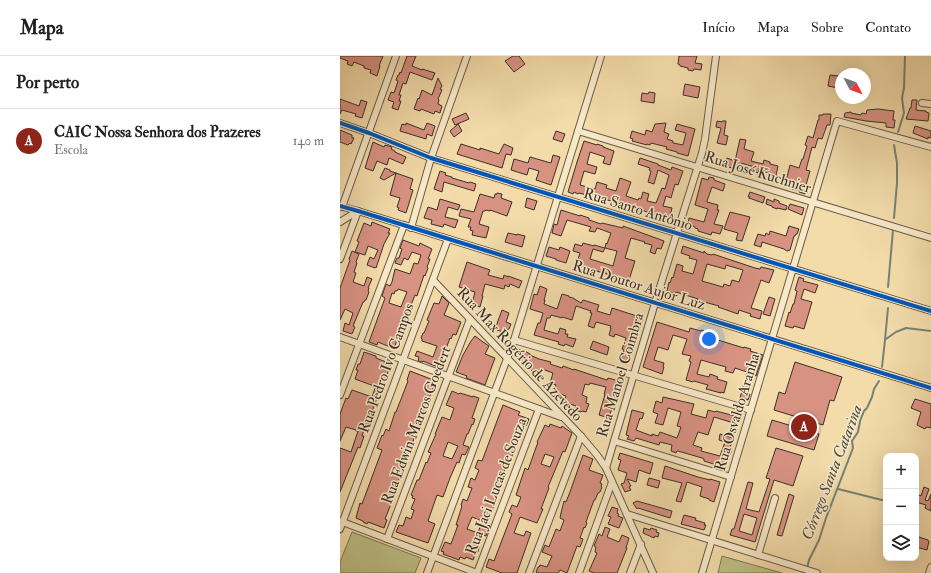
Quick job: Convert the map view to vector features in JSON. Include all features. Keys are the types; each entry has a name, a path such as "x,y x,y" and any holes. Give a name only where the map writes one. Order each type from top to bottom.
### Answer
{"street":[{"path":"341,206 396,56"},
{"path":"411,228 431,158 467,56"},
{"path":"427,573 514,340 601,56"},
{"name":"Rua Manoel Coimbra","path":"606,468 655,303 698,167 705,139 716,56"},
{"path":"922,103 931,104"},
{"name":"Rua Osvaldo Aranha","path":"702,573 837,121 931,147"},
{"name":"Rua Santo Antônio","path":"340,123 431,158 931,311"},
{"name":"Rua José Kuchnier","path":"578,131 931,238"},
{"name":"Rua Doutor Aujor Luz","path":"341,206 931,388"},
{"path":"340,222 358,211"},
{"path":"340,259 358,211"},
{"path":"340,396 404,225"},
{"name":"Rua Pedro Ivo Campos","path":"341,524 448,239"},
{"name":"Rua Max Rogério de Azevedo","path":"432,280 597,455 606,468 653,573"},
{"name":"Rua Edwin Marcos Goedert","path":"387,539 470,319"},
{"path":"340,337 563,418"},
{"path":"514,340 751,410"},
{"name":"Rua Jaci Lucas de Souza","path":"477,573 539,409"},
{"path":"529,573 580,436"},
{"path":"614,441 731,477"},
{"path":"579,573 612,482"},
{"path":"758,555 775,498"},
{"path":"627,514 813,572"},
{"path":"341,524 387,539 477,573"},
{"path":"630,573 640,544"},
{"path":"929,573 931,567"}],"green space":[{"path":"352,532 421,558 415,573 340,573 340,562"},
{"path":"722,556 782,573 718,573"}],"building":[{"path":"340,56 383,56 377,76 370,73 371,70 354,62 352,66 347,64 348,61 340,58"},
{"path":"407,56 416,56 412,66 435,73 432,80 410,72 406,84 403,83 399,95 401,95 399,101 401,101 398,110 392,108 394,102 388,100 391,92 394,93 398,81 396,80 400,72 401,73"},
{"path":"513,56 519,56 525,64 514,72 505,61"},
{"path":"679,56 697,56 695,63 702,64 701,70 694,69 693,71 680,66 678,64"},
{"path":"830,75 835,76 835,87 828,86"},
{"path":"438,78 442,86 438,99 438,104 442,106 440,113 435,111 434,114 421,109 420,111 414,109 422,90 432,95"},
{"path":"685,84 700,87 698,98 683,95"},
{"path":"649,92 655,93 654,103 641,101 642,93 648,94"},
{"path":"340,99 359,106 361,100 367,102 362,118 355,116 356,114 342,110 340,114"},
{"path":"912,100 917,100 916,110 926,111 929,113 928,121 906,119 911,108"},
{"path":"878,109 894,111 894,128 886,127 886,123 844,117 845,113 851,112 861,115 862,113 866,114 867,110"},
{"path":"466,113 469,119 455,125 452,119"},
{"path":"831,114 830,125 827,125 822,139 818,138 815,148 812,147 806,170 810,171 806,185 808,186 805,194 792,189 793,187 785,185 790,165 799,168 807,146 805,145 808,136 813,138 819,120 819,115"},
{"path":"717,121 726,121 724,135 728,136 726,145 717,143 721,128 716,127"},
{"path":"406,123 424,130 427,123 435,126 432,136 427,134 426,139 400,131 402,124 406,125"},
{"path":"666,123 664,132 669,134 667,139 673,141 673,143 683,145 686,133 675,130 677,124 695,129 688,156 666,149 667,147 651,143 650,145 647,145 632,141 633,139 630,138 632,131 645,135 646,130 652,132 655,124"},
{"path":"458,124 462,131 454,137 450,131"},
{"path":"915,126 931,131 931,138 928,137 928,139 913,133"},
{"path":"340,130 352,135 352,138 354,138 351,144 350,143 348,145 340,142"},
{"path":"556,131 565,134 562,142 553,139"},
{"path":"740,139 746,140 744,149 754,152 751,161 763,164 764,160 770,162 770,164 778,166 775,180 768,177 769,173 759,170 758,173 753,171 754,167 741,163 739,170 725,166 727,158 735,161"},
{"path":"584,141 603,146 614,151 610,165 603,163 605,157 590,152 587,164 597,167 595,174 584,171 580,185 595,189 597,182 607,185 606,188 616,191 620,178 631,182 626,196 638,200 639,198 641,199 643,192 649,194 647,201 656,203 662,188 665,189 669,175 658,170 654,184 648,182 651,171 649,170 650,168 638,164 640,158 671,170 672,167 683,171 678,185 675,184 671,198 666,196 663,206 672,208 669,220 641,210 641,213 635,211 636,208 592,194 591,196 568,192"},
{"path":"373,142 384,147 385,145 392,147 391,149 395,152 406,157 403,164 389,158 387,165 377,161 373,171 365,168"},
{"path":"461,144 499,154 504,144 513,148 511,155 506,154 502,168 457,154"},
{"path":"553,155 560,157 551,185 536,180 539,171 529,168 527,175 511,170 514,159 528,163 530,157 551,163"},
{"path":"385,168 396,173 384,180 380,178"},
{"path":"440,171 446,173 445,175 452,178 476,184 474,191 444,182 442,192 434,189"},
{"path":"396,173 413,179 410,189 413,190 406,213 398,210 399,208 397,207 400,198 390,195"},
{"path":"709,177 725,184 723,191 712,187 707,201 718,205 717,210 719,210 714,224 723,226 720,234 712,232 711,235 698,231 698,229 688,224 689,218 704,222 708,209 695,205 702,178 708,180"},
{"path":"750,192 765,197 763,203 749,198"},
{"path":"480,194 494,198 495,194 502,194 501,198 512,202 507,216 490,210 483,211 479,224 489,227 486,238 472,235 473,231 470,230 471,227 468,227 471,219 459,216 461,209 474,212"},
{"path":"527,198 537,201 534,210 525,207"},
{"path":"440,199 460,205 458,210 448,207 445,217 458,220 455,228 444,224 443,227 431,224 432,220 424,218 428,207 437,210"},
{"path":"767,199 774,202 774,199 779,201 779,203 787,206 786,210 777,209 766,204"},
{"path":"790,204 804,208 802,215 788,209"},
{"path":"561,210 589,218 589,220 601,224 623,228 623,226 664,241 661,249 657,248 655,254 650,252 652,245 631,238 625,258 635,261 629,280 617,277 617,279 609,277 610,275 576,265 580,253 573,251 575,244 582,246 583,243 605,248 611,233 597,228 595,232 589,231 591,227 567,220 561,236 552,233 554,224 557,225","holes":["605,248 617,251 613,266 590,259 593,249 603,252"]},
{"path":"730,212 750,217 742,241 736,240 738,233 724,229"},
{"path":"372,222 390,229 388,233 390,233 384,244 376,268 367,265 370,257 374,259 378,250 368,246 365,255 355,252 359,242 357,241 364,223 371,226"},
{"path":"789,226 799,229 797,234 794,236 790,250 787,251 762,242 761,247 754,245 758,234 765,236 766,233 769,235 770,231 786,236"},
{"path":"508,233 525,236 522,247 505,242"},
{"path":"403,240 419,246 420,243 432,249 428,259 430,259 425,276 424,275 417,296 415,295 394,348 378,342 377,345 369,342 385,298 382,296 386,284 390,286 395,269 410,274 414,263 418,264 421,255 412,252 408,260 404,258 401,265 395,263 397,258 399,258 402,249 400,248","holes":["398,289 407,292 401,307 389,303 392,293 394,294"]},
{"path":"683,246 704,253 704,251 707,254 713,254 755,268 760,269 761,267 774,270 769,283 761,280 751,308 762,311 760,319 739,310 738,314 718,307 719,306 697,300 698,299 676,292 675,294 667,291 669,282 670,283 672,277 673,278 677,264 683,266 682,271 693,274 697,260 689,258 690,256 681,253","holes":["707,264 725,269 726,265 743,270 739,282 732,280 730,286 724,284 723,287 702,281"]},
{"path":"549,247 559,250 560,247 570,251 566,263 546,256"},
{"path":"352,251 359,254 356,262 354,272 356,273 353,282 364,286 367,277 372,279 368,288 369,292 366,300 363,302 353,326 355,327 352,334 343,331 345,323 349,325 353,313 345,309 340,320 340,288"},
{"path":"467,262 490,270 488,275 503,279 504,275 522,281 519,288 510,284 509,287 505,285 504,289 485,284 480,307 472,304 475,292 459,287"},
{"path":"799,277 804,279 803,281 818,285 815,293 804,289 801,299 812,302 804,329 794,326 793,328 785,326 789,312 790,313 794,304 797,291 795,290"},
{"path":"540,286 547,289 544,304 557,309 562,294 581,303 583,300 599,305 597,311 610,315 612,308 643,318 639,330 636,329 630,347 632,348 627,364 620,362 624,350 622,349 626,338 615,334 614,337 609,335 611,326 596,322 594,328 588,326 592,313 590,313 591,311 576,306 572,320 551,315 550,318 547,318 544,330 558,334 560,328 566,330 565,334 568,334 567,337 576,339 573,347 565,344 564,346 558,344 559,342 534,335 543,313 530,309 534,294 537,295"},
{"path":"442,296 449,303 444,315 461,322 456,335 453,334 451,339 450,338 440,368 423,361 418,361 419,357 415,356 417,351 433,357 437,346 422,341 421,338 429,321 427,320 434,303 439,304"},
{"path":"769,297 775,299 770,316 763,314"},
{"path":"502,310 509,313 506,322 511,324 505,333 495,329"},
{"path":"657,322 689,332 690,328 706,331 710,333 708,337 751,349 750,351 763,355 756,376 754,375 748,394 750,394 748,400 740,398 747,372 735,368 733,373 725,371 726,367 701,360 697,374 709,377 710,374 718,377 717,379 727,382 724,393 706,389 708,385 686,380 691,362 689,361 691,356 682,354 687,339 673,335 668,350 658,347 654,360 664,363 662,374 643,367"},
{"path":"475,336 489,346 485,354 495,358 485,385 466,378 467,376 456,372 463,355"},
{"path":"593,341 609,347 607,355 590,349"},
{"path":"518,349 562,368 563,366 607,380 608,378 623,382 620,391 617,390 609,418 599,415 606,387 590,383 589,385 585,384 582,395 587,397 586,403 589,404 586,412 575,410 576,406 564,402 566,396 554,392 556,385 550,383 553,373 542,369 539,378 515,355"},
{"path":"364,352 376,356 376,358 391,364 382,389 355,379 358,364 360,364"},
{"path":"795,362 842,377 834,401 830,400 823,425 774,410 779,392 785,394"},
{"path":"410,371 436,381 390,504 385,519 387,520 384,528 368,522 367,524 356,518 360,503 362,504 382,450 377,448 386,429 389,431 408,381"},
{"path":"375,388 380,390 372,414 368,425 366,424 360,448 358,447 340,492 340,448 351,452 358,431 346,427 340,441 340,414 346,398 348,399 352,390 372,397"},
{"path":"452,391 479,398 472,418 475,419 473,425 472,424 463,445 469,447 465,455 462,454 459,463 457,462 443,497 437,495 428,521 435,524 428,543 396,532 399,525 403,526 406,517 411,519 414,510 411,509 415,499 412,498 413,496 411,495 431,453 428,452 442,417 450,420 454,408 446,405","holes":["448,442 458,446 452,459 443,456"]},
{"path":"663,397 694,404 691,414 706,418 708,410 739,417 737,424 714,417 708,435 698,432 693,445 702,448 701,451 720,456 725,442 719,440 720,434 733,438 730,448 732,449 724,469 719,468 720,466 704,461 702,458 678,451 676,453 671,451 672,445 660,442 659,445 636,438 634,441 627,439 629,436 626,435 632,410 644,413 642,419 640,418 636,430 652,436 652,434 658,436 660,432 677,438 681,427 677,426 681,412 668,408 663,425 655,423 658,414 653,412 656,401 662,403"},
{"path":"915,399 931,404 931,428 926,427 925,429 917,425 921,412 911,408"},
{"path":"503,405 520,412 518,415 529,419 526,426 523,425 510,461 509,460 504,472 502,482 494,501 496,501 486,525 490,526 486,536 482,534 478,546 478,552 476,552 473,560 466,557 465,559 460,557 459,560 443,554 444,552 441,551 445,542 451,544 458,525 456,525 463,499 467,501 472,488 468,487 471,478 475,480 479,470 475,468 478,460 482,461","holes":["472,517 482,521 478,533 467,529"]},
{"path":"772,420 819,434 814,450 767,436"},
{"path":"550,424 561,428 562,426 572,433 565,452 563,451 548,487 549,488 541,509 543,509 537,523 520,517 514,533 524,536 526,531 531,533 517,573 502,573 486,567 489,559 494,561 512,514 509,512 512,505 517,507 521,497 516,495 525,468 528,470 537,442 545,425 549,427","holes":["545,454 554,457 550,467 541,464"]},
{"path":"776,448 803,456 793,486 774,480 755,542 730,535 732,529 734,529 748,482 753,483 746,509 759,512 770,479 766,478","holes":["744,514 757,518 752,535 739,531"]},
{"path":"620,453 653,463 650,474 639,470 636,482 627,479 631,486 629,487 631,490 625,492 621,484 624,483 627,473 618,470 621,460 618,459"},
{"path":"583,455 593,459 589,470 603,475 600,483 602,484 602,487 594,500 586,522 587,523 580,538 583,539 580,547 577,546 567,573 560,570 558,573 536,572 540,565 547,567 552,556 542,552 545,545 549,547 556,529 560,531 564,520 560,518 564,501 566,502"},
{"path":"665,466 698,477 720,482 714,502 700,496 702,487 687,482 681,502 676,501 682,483 662,478"},
{"path":"649,478 660,481 658,488 647,485"},
{"path":"924,487 929,489 925,500 928,501 931,494 931,511 925,508 926,505 919,503 919,495 921,496"},
{"path":"789,494 794,496 782,536 777,535"},
{"path":"637,501 672,511 670,518 638,508 637,509 633,503"},
{"path":"612,507 618,509 618,516 623,518 619,528 608,524 611,517 608,516"},
{"path":"684,515 696,518 695,520 705,523 704,525 706,525 704,530 681,524"},
{"path":"605,527 610,529 607,537 619,542 622,535 629,538 627,548 617,573 594,573 589,571 597,553 595,552 596,547 594,546 599,534 602,536"},
{"path":"644,528 657,530 656,532 659,533 658,537 655,536 654,538 643,533"},
{"path":"919,537 929,541 927,550 919,548"}],"waterway":[{"name":"Córrego Santa Catarina","path":"898,132 904,113 902,98 904,88 905,56"},
{"name":"Córrego Santa Catarina","path":"894,145 897,163 894,218"},
{"name":"Córrego Santa Catarina","path":"888,287 893,230"},
{"name":"Córrego Santa Catarina","path":"882,367 888,308"},
{"path":"886,339 896,332 906,328 931,331"},
{"name":"Córrego Santa Catarina","path":"806,573 809,560 819,540 853,448 852,441 858,432 864,411 867,408 874,389 879,381"},
{"path":"838,489 883,500"}],"cycle path":[{"path":"340,123 431,158 931,311"},
{"path":"340,206 931,388"}],"place":[{"name":"CAIC Nossa Senhora dos Prazeres","path":"804,427"}]}
